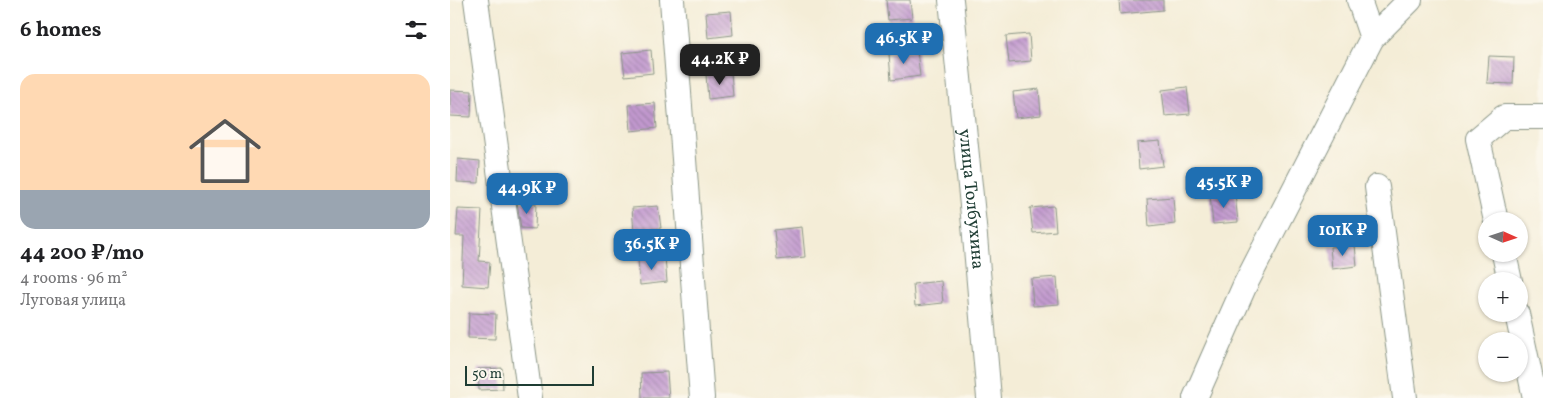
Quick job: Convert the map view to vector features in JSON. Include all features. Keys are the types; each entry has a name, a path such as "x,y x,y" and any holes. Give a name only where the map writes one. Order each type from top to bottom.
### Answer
{"street":[{"path":"476,0 530,398"},
{"path":"672,0 702,398"},
{"name":"улица Толбухина","path":"951,0 989,398"},
{"path":"1359,0 1372,38"},
{"path":"1194,398 1245,285 1372,38 1410,0"},
{"path":"1494,212 1478,139 1504,117 1543,117"},
{"path":"1377,187 1405,398"},
{"path":"1519,322 1535,398"}],"building":[{"path":"886,0 910,0 912,18 888,20"},
{"path":"1119,0 1163,0 1163,10 1120,14"},
{"path":"731,11 733,35 708,38 706,13"},
{"path":"1029,34 1031,61 1009,63 1006,36"},
{"path":"651,50 653,73 625,76 622,53"},
{"path":"917,51 920,76 891,80 889,54"},
{"path":"1489,56 1514,57 1513,84 1487,83"},
{"path":"731,72 733,96 708,99 706,75"},
{"path":"1187,87 1190,114 1165,116 1162,90"},
{"path":"1039,89 1041,115 1016,118 1013,92"},
{"path":"450,90 472,91 471,117 450,116"},
{"path":"655,103 657,128 631,131 629,105"},
{"path":"1160,141 1163,166 1139,169 1137,143"},
{"path":"458,159 480,161 479,183 457,182"},
{"path":"1235,194 1238,222 1213,224 1210,196"},
{"path":"1173,197 1175,224 1149,227 1147,199"},
{"path":"517,202 536,203 535,229 521,228"},
{"path":"658,206 661,228 634,231 632,208"},
{"path":"1054,206 1056,231 1033,233 1030,208"},
{"path":"458,209 482,210 479,261 490,262 488,287 462,285 464,236 456,236"},
{"path":"802,227 805,257 777,260 774,230"},
{"path":"1355,245 1357,266 1332,269 1330,247"},
{"path":"665,257 667,282 640,285 638,259"},
{"path":"1057,277 1059,304 1033,306 1031,279"},
{"path":"941,281 943,303 915,306 913,284"},
{"path":"469,313 496,314 495,339 468,338"},
{"path":"502,368 503,389 479,390 478,369"},
{"path":"667,372 669,398 642,398 641,373"}]}
